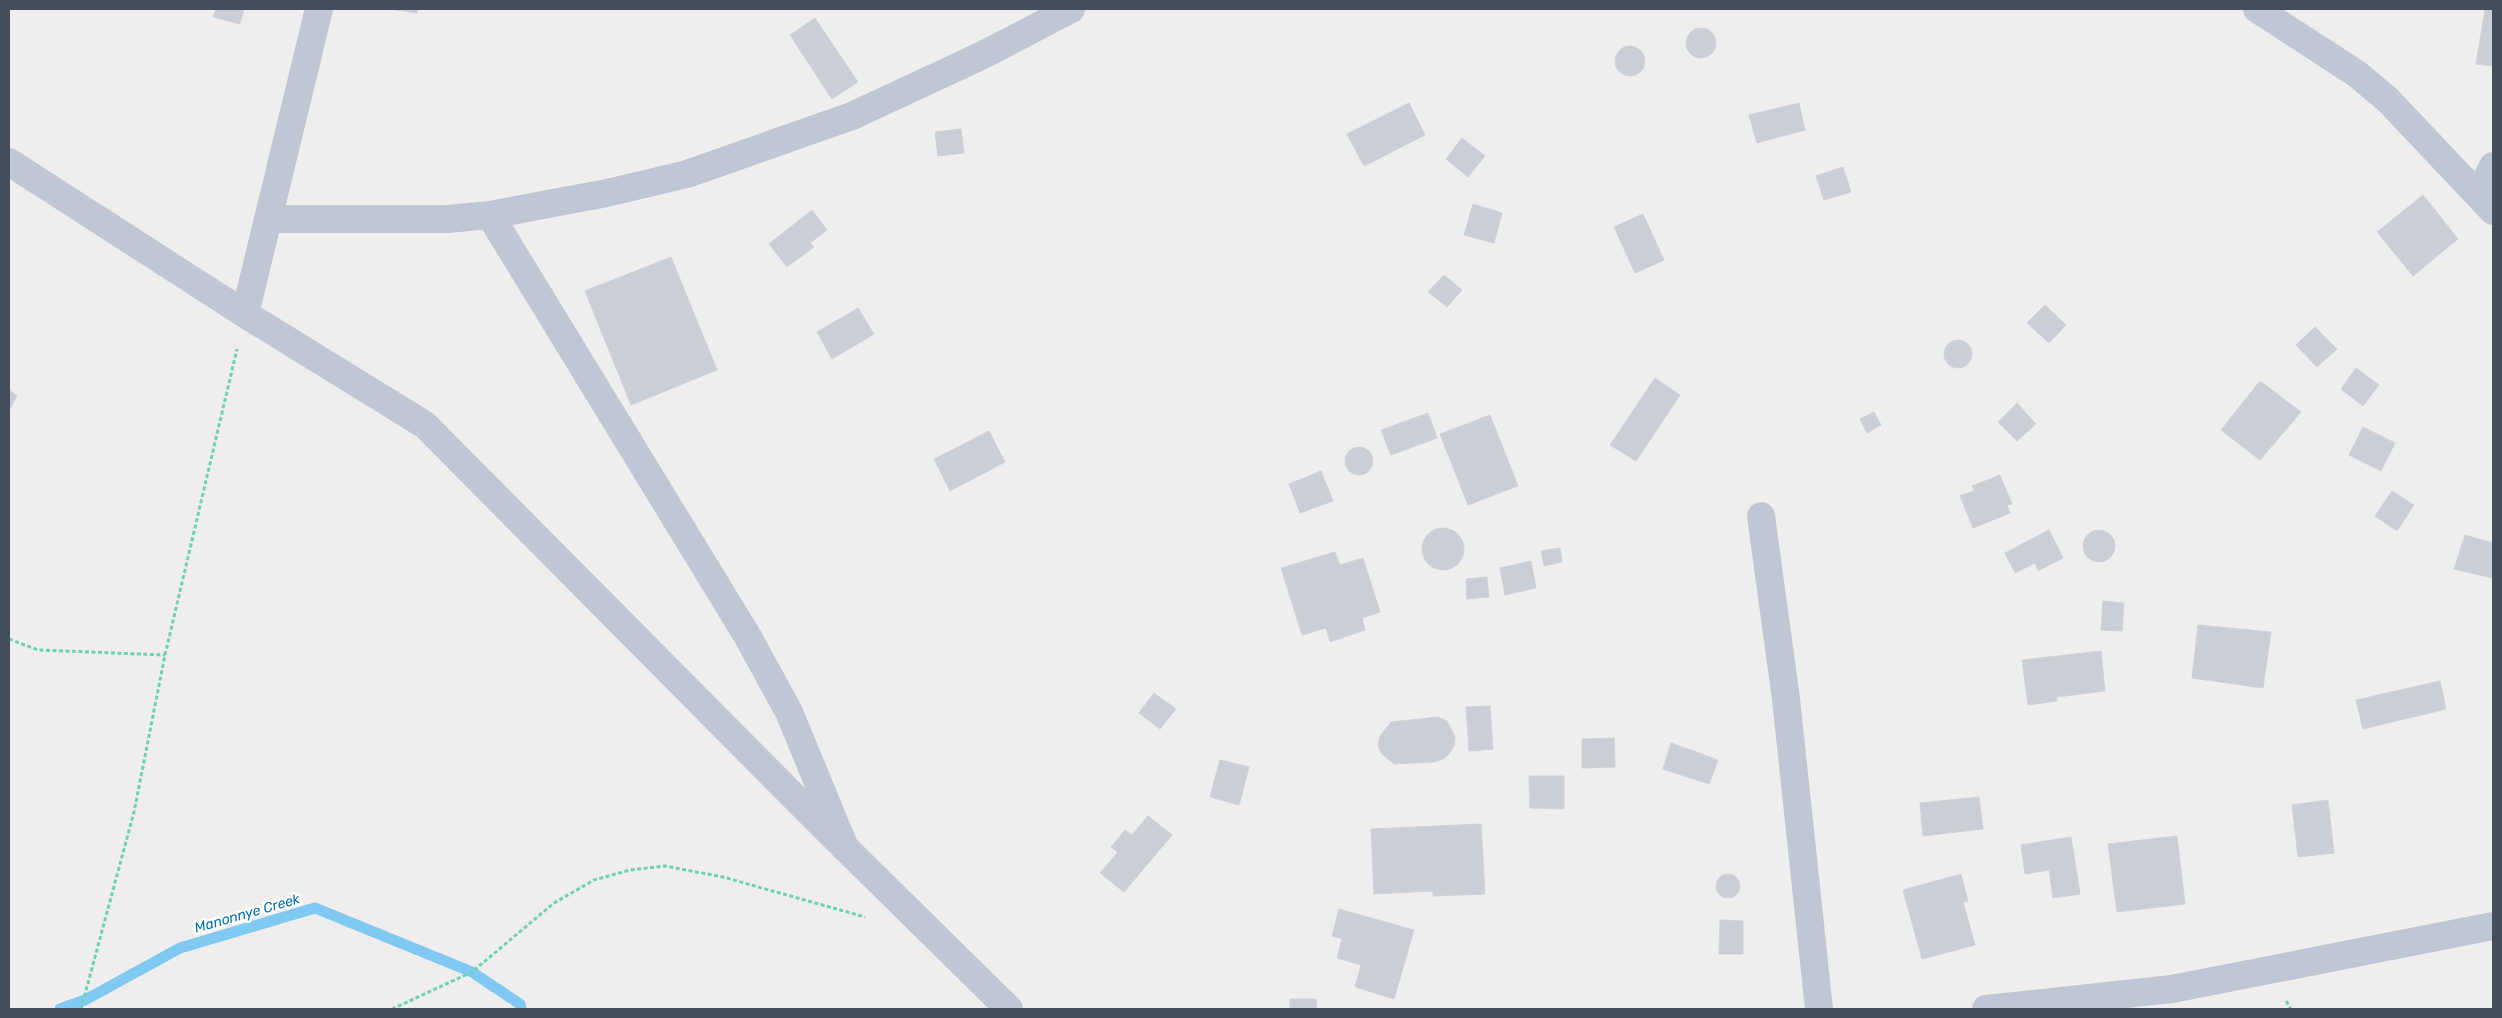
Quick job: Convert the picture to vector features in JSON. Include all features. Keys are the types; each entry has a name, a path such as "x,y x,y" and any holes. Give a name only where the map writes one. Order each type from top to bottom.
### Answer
{"street":[{"path":"245,314 319,9"},
{"path":"268,219 448,219 490,215 607,193 686,174 843,120 985,54 1072,9"},
{"path":"2257,9 2357,74 2388,100 2486,203"},
{"path":"9,162 245,314 425,425 845,848 1009,1009"},
{"path":"2486,203 2493,166"},
{"path":"490,215 748,637 789,712 845,848"},
{"path":"1761,516 1786,699 1820,1009"},
{"path":"1986,1009 2172,989 2493,926"}],"path":[{"path":"81,1009 134,812 165,655 245,314"},
{"path":"9,639 38,650 165,655"},
{"path":"392,1009 472,972 562,898 594,880 630,870 665,866 723,876 870,918"}],"building":[{"path":"216,9 244,9 240,24 213,17"},
{"path":"390,9 418,9 417,13"},
{"path":"2485,9 2493,9 2493,66 2476,64"},
{"path":"815,18 858,82 832,99 790,35"},
{"path":"1701,28 1707,29 1715,37 1715,49 1707,57 1701,58 1695,57 1687,49 1686,43 1687,37 1695,29"},
{"path":"1630,46 1636,47 1644,55 1644,67 1636,75 1630,76 1624,75 1616,67 1615,61 1616,55 1624,47"},
{"path":"1409,103 1425,135 1364,166 1347,134"},
{"path":"1799,103 1805,130 1757,143 1749,115"},
{"path":"961,129 964,153 938,156 935,132"},
{"path":"1462,138 1485,156 1468,177 1446,159"},
{"path":"1843,167 1851,192 1824,200 1816,176"},
{"path":"2423,195 2458,239 2413,276 2377,232"},
{"path":"1473,204 1502,213 1494,243 1464,235"},
{"path":"812,210 827,230 810,243 814,247 787,267 769,244"},
{"path":"1643,214 1664,260 1635,273 1614,227"},
{"path":"671,257 717,370 631,405 585,291"},
{"path":"1444,275 1462,290 1447,307 1428,292"},
{"path":"2045,305 2066,325 2049,343 2027,323"},
{"path":"858,308 874,334 832,359 817,332"},
{"path":"2315,327 2337,349 2317,367 2296,345"},
{"path":"1958,340 1968,344 1972,354 1968,364 1958,368 1948,364 1944,354 1948,344"},
{"path":"2356,368 2379,385 2363,406 2341,389"},
{"path":"1655,378 1680,395 1636,461 1610,445"},
{"path":"2260,381 2301,412 2260,460 2221,430"},
{"path":"9,390 17,396 9,410"},
{"path":"2017,403 2036,424 2017,441 1998,422"},
{"path":"1874,412 1881,425 1867,433 1860,419"},
{"path":"1428,413 1437,438 1391,455 1381,430"},
{"path":"1490,415 1518,486 1468,505 1440,434"},
{"path":"2363,427 2395,443 2381,471 2349,455"},
{"path":"989,431 1005,462 950,491 934,459"},
{"path":"1359,447 1369,451 1373,461 1369,471 1359,475 1349,471 1345,461 1349,451"},
{"path":"1321,471 1333,501 1300,513 1289,484"},
{"path":"2000,475 2012,504 2007,505 2010,513 1973,528 1960,496 1974,491 1972,486"},
{"path":"2392,491 2414,505 2397,531 2375,516"},
{"path":"1439,528 1447,528 1458,534 1464,549 1458,564 1447,570 1439,570 1428,564 1422,553 1422,545 1428,534"},
{"path":"2049,530 2063,558 2038,571 2035,563 2015,573 2005,553"},
{"path":"2099,530 2110,535 2115,546 2110,557 2099,562 2088,557 2083,546 2088,535"},
{"path":"2465,535 2493,543 2493,578 2454,569"},
{"path":"1560,548 1562,562 1544,566 1541,551"},
{"path":"1335,552 1340,565 1363,558 1380,612 1362,618 1365,630 1330,642 1326,628 1302,635 1281,568"},
{"path":"1531,561 1536,588 1505,595 1500,568"},
{"path":"1487,577 1489,597 1467,599 1466,579"},
{"path":"2103,601 2124,603 2122,631 2101,630"},
{"path":"2198,625 2271,632 2263,688 2192,678"},
{"path":"2101,651 2105,691 2057,697 2057,701 2028,705 2022,660"},
{"path":"2440,681 2446,709 2363,729 2356,700"},
{"path":"1154,693 1176,709 1160,729 1139,713"},
{"path":"1490,706 1493,749 1469,751 1466,707"},
{"path":"1438,717 1447,721 1455,737 1454,746 1443,759 1434,762 1394,764 1381,753 1378,745 1380,736 1391,722"},
{"path":"1614,738 1615,767 1582,768 1582,739"},
{"path":"1671,743 1718,760 1709,784 1663,769"},
{"path":"1220,760 1249,767 1239,805 1210,797"},
{"path":"1529,776 1564,776 1564,809 1530,808"},
{"path":"1979,797 1983,829 1923,836 1920,803"},
{"path":"2328,800 2334,853 2298,857 2292,805"},
{"path":"1148,816 1172,835 1124,892 1100,873 1118,852 1111,847 1125,830 1132,835"},
{"path":"1481,824 1485,894 1433,896 1433,891 1374,894 1371,829"},
{"path":"2177,836 2185,904 2117,912 2108,844"},
{"path":"2071,837 2080,894 2053,898 2049,870 2025,874 2021,845"},
{"path":"1728,874 1737,877 1740,886 1737,895 1728,898 1719,895 1716,886 1719,877"},
{"path":"1961,874 1968,901 1963,902 1975,945 1922,959 1903,890"},
{"path":"1339,909 1414,930 1394,999 1355,987 1361,965 1337,958 1342,939 1332,936"},
{"path":"1720,920 1743,921 1743,954 1719,954"},
{"path":"1290,999 1316,999 1317,1009 1290,1009"}],"waterway":[{"name":"Manonnye Creek","path":"60,1009 85,1000 180,948 315,908 472,972 520,1004 521,1009"}]}
